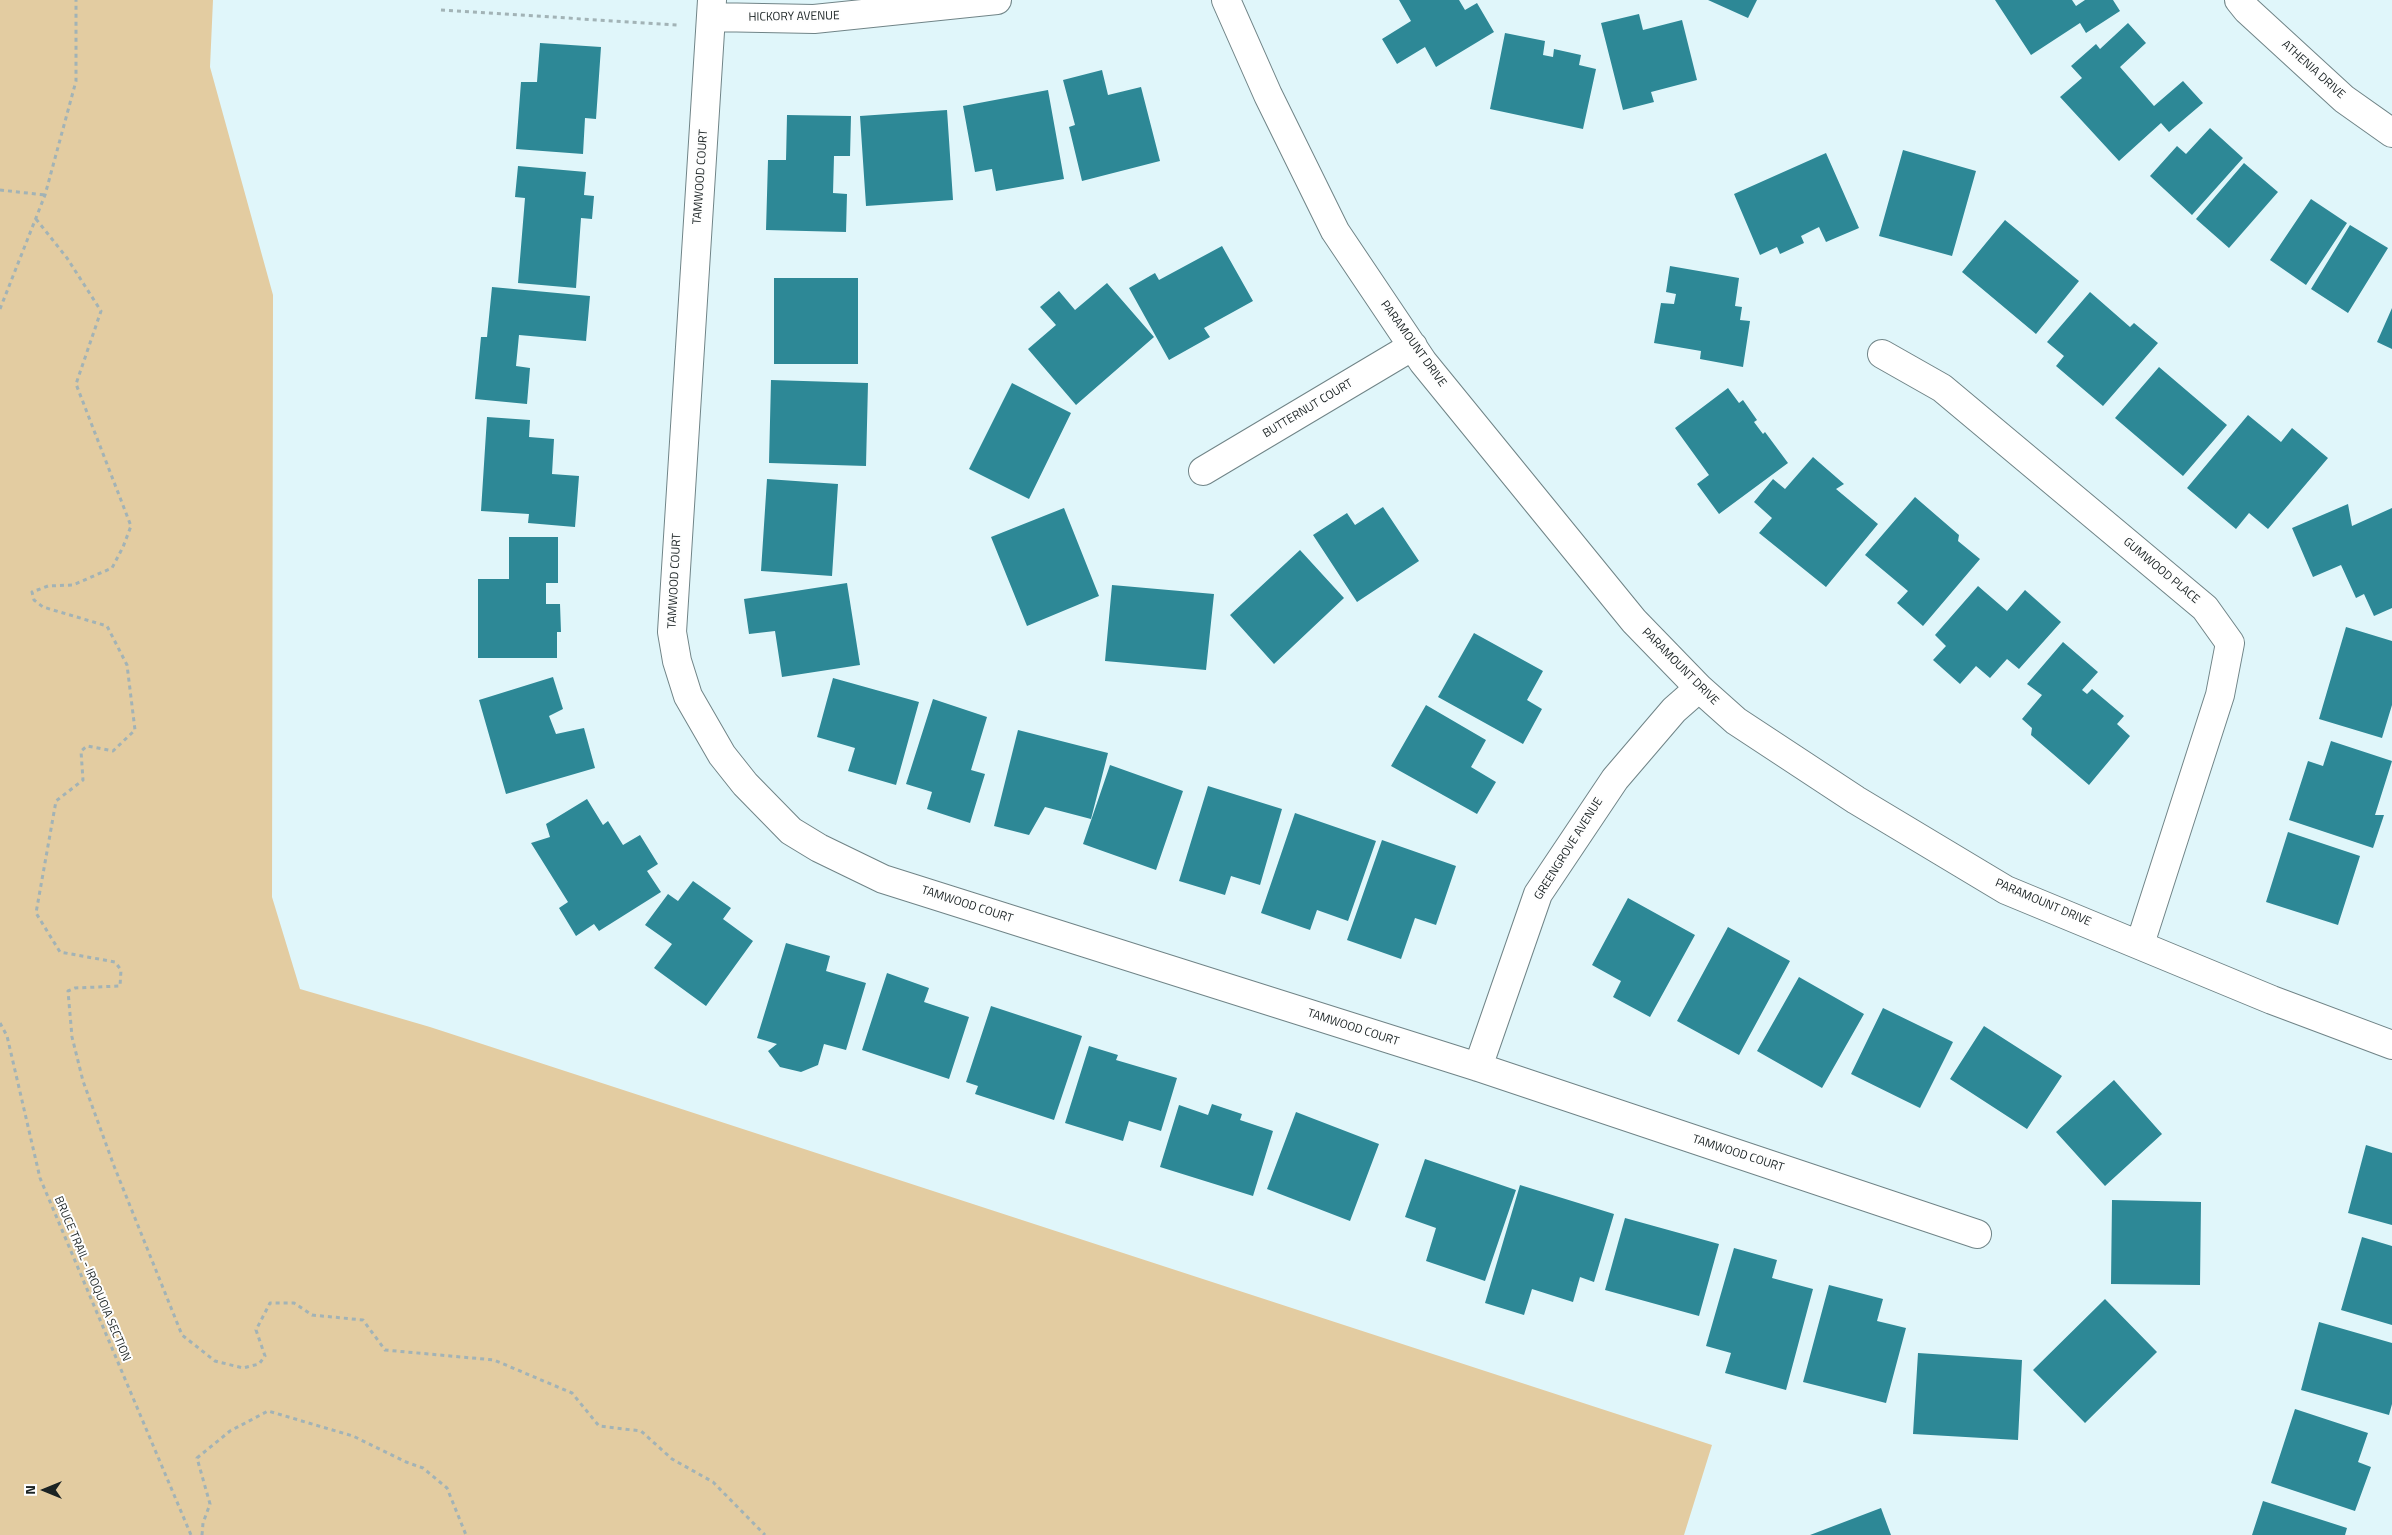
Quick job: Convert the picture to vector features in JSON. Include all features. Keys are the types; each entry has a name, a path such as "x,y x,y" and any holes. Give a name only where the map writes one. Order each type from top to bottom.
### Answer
{"street":[{"name":"HICKORY AVENUE","path":"711,9 814,19 997,0"},
{"name":"PARAMOUNT DRIVE","path":"1226,0 1268,95 1335,231 1423,362 1634,621 1699,688 1736,721 1856,800 2006,890 2272,1000 2392,1045"},
{"name":"ATHENIA DRIVE","path":"2239,0 2247,10 2344,99 2392,132"},
{"name":"TAMWOOD COURT","path":"711,9 672,632 677,661 688,696 722,755 745,784 791,831 836,858 883,879 1478,1067 1977,1234"},
{"name":"BUTTERNUT COURT","path":"1202,471 1413,346"},
{"name":"GUMWOOD PLACE","path":"1882,354 1942,388 2205,608 2230,643 2220,695 2140,944"},
{"name":"GREENGROVE AVENUE","path":"1478,1067 1538,894 1615,779 1674,710 1699,688"}],"path":[{"path":"0,309 45,195 76,81 76,0"},
{"path":"441,10 688,25 711,9"},
{"path":"0,190 45,195"},
{"path":"36,219 67,258 101,311 76,384 131,526 112,568 73,585 48,586 32,592 34,600 43,607 107,626 127,665 135,730 113,751 87,746 81,751 83,780 56,801 36,913 60,952 115,962 121,970 120,986 75,988 68,991 72,1037 83,1081 114,1166 182,1335 215,1361 243,1368 259,1364 265,1356 256,1330 270,1303 294,1303 312,1315 363,1320 386,1350 494,1360 572,1392 599,1426 641,1431 672,1460 713,1482 765,1535"},
{"name":"BRUCE TRAIL - IROQUOIA SECTION","path":"0,1023 6,1036 40,1178 191,1535"},
{"path":"202,1535 203,1523 210,1504 197,1458 230,1431 268,1411 353,1436 406,1462 424,1468 447,1488 466,1535"}],"shaded area":[{"path":"0,0 213,0 210,67 273,295 272,897 300,989 430,1027 1712,1445 1684,1535 0,1535"}],"building":[{"path":"1399,0 1459,0 1465,10 1477,3 1494,32 1436,67 1425,47 1397,64 1382,39 1411,21"},
{"path":"1708,0 1757,0 1748,18"},
{"path":"1995,0 2072,0 2076,6 2085,0 2113,0 2120,11 2086,33 2080,23 2031,55"},
{"path":"1639,14 1643,30 1682,20 1697,80 1651,92 1654,102 1623,110 1601,23"},
{"path":"2128,23 2146,43 2120,67 2154,106 2183,81 2203,103 2169,132 2161,123 2119,161 2060,97 2082,78 2071,66 2096,44 2100,49"},
{"path":"1505,33 1545,41 1543,55 1553,57 1554,49 1581,55 1579,65 1596,69 1583,129 1490,109"},
{"path":"540,43 601,47 596,119 585,118 583,154 516,149 521,82 537,82"},
{"path":"1102,70 1108,95 1141,87 1160,161 1082,181 1069,127 1075,125 1063,80"},
{"path":"1048,90 1064,179 996,191 992,169 975,172 963,106"},
{"path":"947,110 953,200 866,206 860,116"},
{"path":"787,115 851,116 850,156 834,156 833,193 847,194 846,232 766,230 768,160 786,160"},
{"path":"2210,128 2243,158 2192,215 2150,176 2177,146 2186,154"},
{"path":"1903,150 1976,171 1952,256 1879,236"},
{"path":"1826,153 1859,228 1826,242 1819,227 1801,236 1804,243 1780,254 1777,247 1760,255 1734,194"},
{"path":"2244,163 2278,192 2229,248 2196,219"},
{"path":"518,166 586,172 584,195 594,196 592,219 581,218 576,288 518,283 525,198 515,197"},
{"path":"2311,199 2347,223 2306,285 2270,260"},
{"path":"2005,220 2079,281 2036,334 1962,272"},
{"path":"2350,225 2388,248 2348,313 2311,289"},
{"path":"1222,246 1253,301 1204,328 1210,337 1169,360 1129,288 1155,273 1159,280"},
{"path":"1670,266 1739,278 1735,306 1742,307 1740,320 1750,321 1743,367 1700,359 1701,351 1654,343 1661,303 1674,304 1676,294 1666,292"},
{"path":"774,278 858,278 858,364 774,364"},
{"path":"1107,283 1154,337 1076,405 1028,349 1056,325 1040,307 1059,291 1075,310"},
{"path":"492,287 590,296 586,341 519,335 516,366 530,368 527,404 475,399 481,337 487,337"},
{"path":"2090,292 2130,327 2134,323 2158,343 2103,406 2056,366 2064,356 2047,342"},
{"path":"2392,308 2392,349 2377,342"},
{"path":"2159,367 2227,425 2183,476 2115,418"},
{"path":"771,380 868,383 866,466 769,463"},
{"path":"1012,383 1071,413 1029,499 969,469"},
{"path":"1728,388 1739,403 1743,400 1757,420 1754,422 1763,434 1765,432 1788,463 1719,514 1697,484 1709,475 1675,428"},
{"path":"2248,415 2281,442 2292,428 2328,458 2268,529 2249,513 2236,529 2187,488"},
{"path":"487,417 530,420 529,437 554,439 552,474 579,476 575,527 528,523 529,514 481,511"},
{"path":"1813,457 1844,484 1836,489 1878,524 1826,587 1759,533 1772,518 1754,502 1773,479 1785,489"},
{"path":"767,479 838,484 832,576 761,571"},
{"path":"1915,497 1959,535 1958,541 1980,559 1923,626 1897,603 1908,591 1865,555"},
{"path":"2348,504 2352,526 2392,508 2392,608 2374,616 2364,594 2356,598 2341,565 2313,577 2292,528"},
{"path":"1383,507 1419,561 1357,602 1313,535 1347,513 1355,525"},
{"path":"1064,508 1099,596 1027,626 991,537"},
{"path":"509,537 558,537 558,583 546,583 546,604 560,604 561,632 557,632 557,658 478,658 478,579 509,579"},
{"path":"1300,550 1344,598 1274,664 1230,615"},
{"path":"847,583 860,665 782,677 775,631 749,634 744,599"},
{"path":"1112,585 1214,594 1206,670 1105,661"},
{"path":"1978,586 2007,611 2025,590 2061,622 2019,669 2007,659 1990,678 1976,666 1960,684 1933,660 1946,646 1935,635"},
{"path":"2346,627 2392,641 2392,705 2382,738 2319,719"},
{"path":"1474,633 1543,671 1527,700 1542,709 1523,744 1438,697"},
{"path":"2063,642 2098,672 2082,690 2087,694 2092,689 2124,716 2117,724 2130,736 2089,785 2031,735 2032,728 2022,719 2042,695 2027,684"},
{"path":"553,677 563,709 549,716 556,734 584,728 595,768 506,794 479,700"},
{"path":"833,678 919,702 896,785 848,771 855,748 817,737"},
{"path":"933,699 987,717 971,770 985,774 970,823 927,809 932,792 906,784"},
{"path":"1426,705 1486,740 1471,767 1496,782 1477,814 1391,766"},
{"path":"1018,730 1108,753 1091,819 1045,807 1029,835 994,826"},
{"path":"2331,741 2392,761 2375,815 2384,815 2373,848 2289,820 2308,761 2323,766"},
{"path":"1110,765 1183,791 1156,870 1083,844"},
{"path":"1208,786 1282,809 1260,885 1231,876 1225,895 1179,881"},
{"path":"587,799 603,825 608,821 623,845 640,835 658,864 647,871 661,892 599,931 594,924 576,936 559,908 568,902 531,843 550,837 546,824"},
{"path":"1295,813 1376,841 1348,921 1317,910 1310,930 1261,913"},
{"path":"2288,832 2360,856 2338,925 2266,902"},
{"path":"1382,840 1456,866 1436,925 1415,918 1401,959 1347,940"},
{"path":"693,881 731,908 723,919 753,941 706,1006 654,968 672,944 645,925 668,894 678,901"},
{"path":"1628,898 1695,935 1650,1017 1613,997 1621,981 1592,965"},
{"path":"1728,927 1790,961 1739,1055 1677,1021"},
{"path":"786,943 830,956 826,971 866,983 846,1050 824,1044 818,1065 801,1072 780,1067 768,1051 777,1044 757,1038"},
{"path":"887,973 929,988 924,1002 969,1017 949,1079 862,1050"},
{"path":"1799,977 1864,1014 1822,1088 1757,1051"},
{"path":"991,1006 1082,1036 1054,1120 975,1094 978,1086 966,1082"},
{"path":"1883,1008 1953,1042 1920,1108 1851,1074"},
{"path":"1984,1026 2062,1076 2027,1129 1950,1079"},
{"path":"1089,1046 1118,1055 1116,1060 1177,1078 1161,1131 1129,1121 1123,1141 1065,1123"},
{"path":"2114,1080 2162,1134 2105,1186 2056,1132"},
{"path":"1212,1104 1242,1114 1240,1120 1273,1131 1253,1196 1160,1167 1179,1105 1208,1115"},
{"path":"1296,1112 1379,1144 1350,1221 1267,1189"},
{"path":"2366,1145 2392,1153 2392,1225 2348,1213"},
{"path":"1425,1159 1516,1190 1485,1281 1426,1261 1436,1228 1405,1217"},
{"path":"1520,1185 1614,1214 1594,1282 1580,1277 1573,1302 1532,1289 1524,1315 1485,1303"},
{"path":"2112,1200 2201,1202 2200,1285 2111,1284"},
{"path":"1625,1218 1719,1244 1699,1316 1605,1290"},
{"path":"2362,1237 2392,1246 2392,1325 2341,1310"},
{"path":"1734,1248 1777,1260 1772,1278 1813,1289 1786,1390 1725,1373 1731,1353 1706,1346"},
{"path":"1829,1285 1883,1299 1877,1321 1906,1328 1886,1403 1803,1382"},
{"path":"2105,1299 2157,1352 2085,1423 2033,1370"},
{"path":"2319,1322 2392,1343 2392,1404 2389,1415 2301,1390"},
{"path":"1918,1353 2022,1360 2018,1440 1913,1434"},
{"path":"2295,1409 2368,1433 2358,1462 2371,1467 2355,1511 2271,1483"},
{"path":"2263,1501 2347,1528 2345,1535 2252,1535"},
{"path":"1881,1508 1891,1535 1810,1535"}]}
